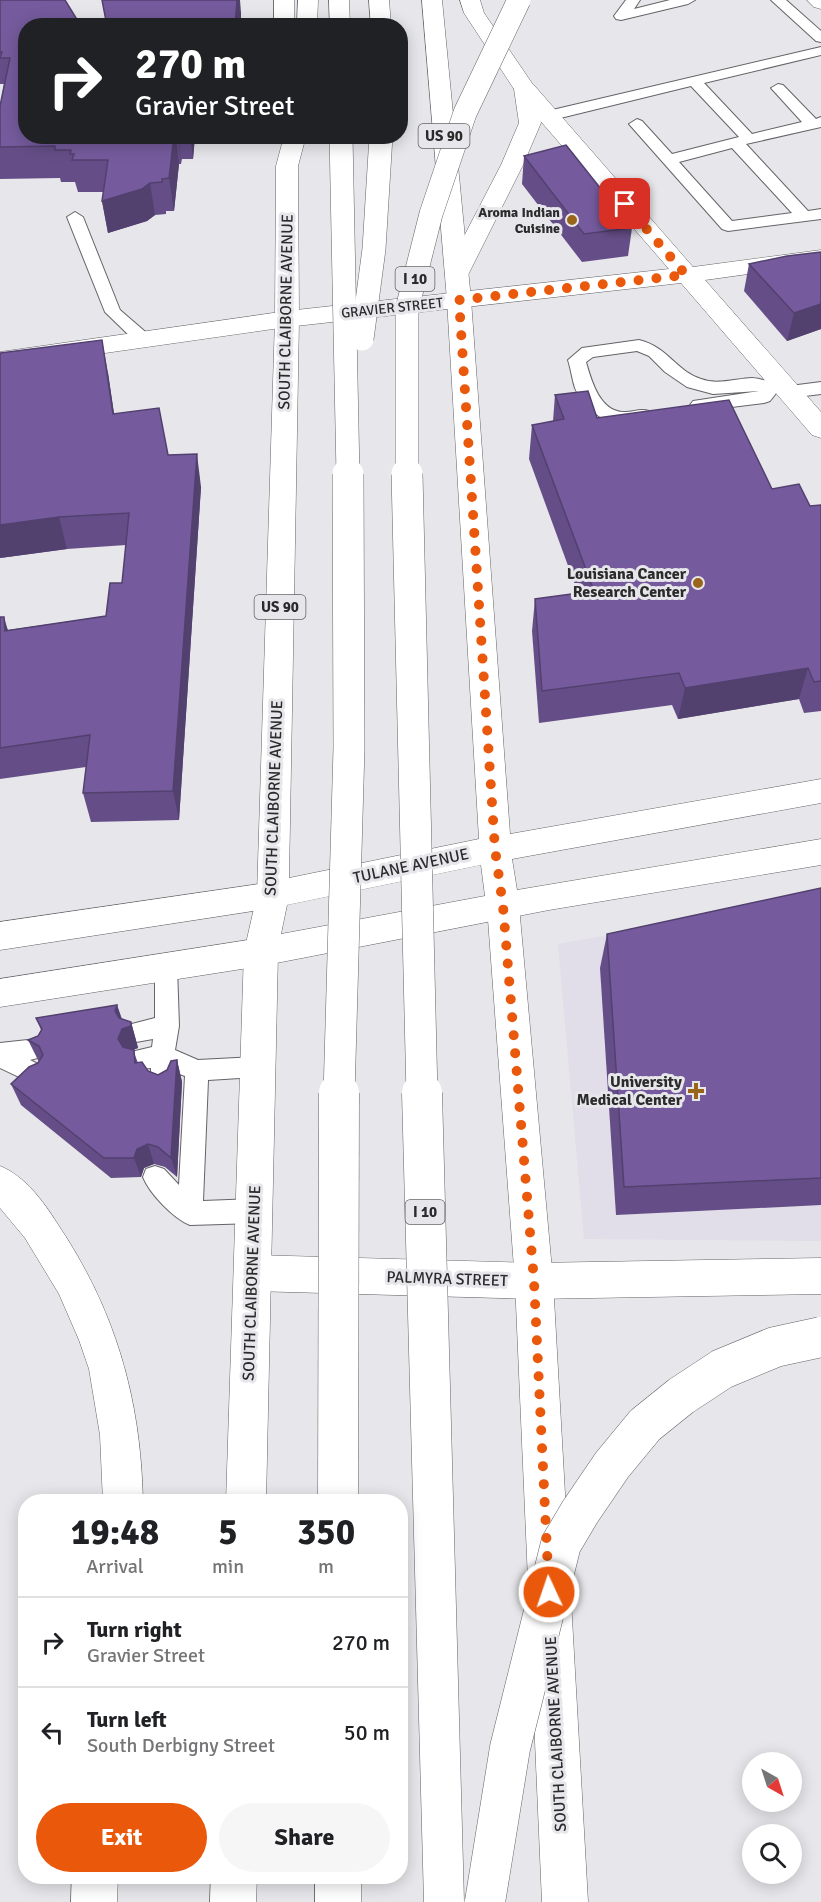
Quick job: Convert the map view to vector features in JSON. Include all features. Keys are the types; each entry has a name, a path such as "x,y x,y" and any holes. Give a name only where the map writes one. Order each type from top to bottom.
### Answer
{"main road":[{"path":"284,0 284,18"},
{"path":"307,18 308,0"},
{"path":"339,0 340,18"},
{"path":"380,0 381,18"},
{"name":"SOUTH CLAIBORNE AVENUE","path":"432,0 458,286 495,849 503,906 534,1281 564,1902"},
{"path":"470,0 474,13 525,88 780,388 821,429"},
{"path":"496,49 519,0"},
{"name":"I 10","path":"444,1902 407,523 407,309 431,214 465,113 496,49 536,0"},
{"path":"818,0 821,3"},
{"path":"458,286 530,123 525,88"},
{"name":"SOUTH CLAIBORNE AVENUE","path":"246,1494 261,952 273,895 286,319 286,144"},
{"name":"SOUTH CLAIBORNE AVENUE","path":"287,166 293,144"},
{"path":"338,1494 339,1085 349,748 348,448 341,144"},
{"path":"348,448 374,249 381,144"},
{"name":"GRAVIER STREET","path":"0,360 286,319 458,286 686,275 821,257"},
{"name":"TULANE AVENUE","path":"0,936 273,895 495,849 821,791"},
{"path":"0,993 261,952 503,906 821,852"},
{"path":"5,1187 34,1222 58,1259 85,1309 101,1349 114,1395 122,1494"},
{"name":"PALMYRA STREET","path":"253,1274 534,1281 821,1276"},
{"path":"485,1902 513,1736 561,1544 580,1512 612,1465 645,1425 681,1396 722,1369 775,1347 821,1337"},
{"path":"94,1902 95,1884"},
{"path":"233,1902 234,1884"},
{"path":"338,1884 338,1902"}],"lane":[{"path":"633,0 621,16 688,0"},
{"path":"778,0 821,39"},
{"path":"548,116 821,51"},
{"path":"695,82 804,216"},
{"path":"778,88 813,126"},
{"path":"637,124 728,226 821,214"},
{"path":"669,160 813,126"},
{"path":"75,217 113,312 143,339"},
{"path":"780,388 764,397 620,419 600,408 584,388 577,360 588,352 639,345 655,352 671,368 693,383 713,388 753,384 780,388 821,388"},
{"path":"150,1057 167,1026 166,967"},
{"path":"136,1032 167,1026"},
{"path":"0,1055 37,1049"},
{"path":"0,1055 39,1075"},
{"path":"150,1057 197,1070 258,1067"},
{"path":"150,1057 163,1083"},
{"path":"190,1213 197,1070"},
{"path":"155,1177 190,1213 255,1211"}],"shaded area":[{"name":"University Medical Center","path":"821,897 821,1241 584,1239 558,944"}],"building":[{"path":"0,0 65,0 76,18 18,18 18,144 173,144 169,178 102,201 108,160 72,160 74,154 70,154 71,150 55,150 55,146 0,147 0,106 10,58 0,58 2,52 0,52"},
{"path":"102,0 237,0 236,18 105,18"},
{"path":"566,145 632,228 584,234 524,156"},
{"path":"821,252 821,304 794,313 749,264 787,256"},
{"path":"102,340 113,414 159,408 168,455 197,454 173,791 83,793 90,735 0,748 0,617 4,617 5,631 106,616 110,583 122,583 129,513 59,517 0,525 0,353"},
{"name":"Louisiana Cancer Research Center","path":"588,391 597,418 729,400 772,489 799,484 810,506 821,505 821,681 814,682 808,668 685,688 679,673 542,691 535,599 594,591 532,425 564,419 555,395"},
{"name":"University Medical Center","path":"821,888 821,1178 624,1187 607,934"},
{"path":"117,1005 115,1011 119,1018 131,1022 131,1026 122,1029 118,1039 123,1047 134,1050 135,1063 142,1062 148,1071 158,1075 167,1070 171,1061 177,1060 171,1158 158,1147 148,1144 137,1149 134,1158 104,1158 11,1084 29,1067 38,1063 43,1055 39,1046 28,1040 38,1036 42,1029 36,1018"}],"place":[{"name":"Aroma Indian Cuisine","path":"572,220"},
{"name":"Louisiana Cancer Research Center","path":"698,583"},
{"name":"University Medical Center","path":"696,1091"}],"route":[{"path":"549,1592 534,1281 503,906 495,849 459,300 686,275 625,204"}]}
